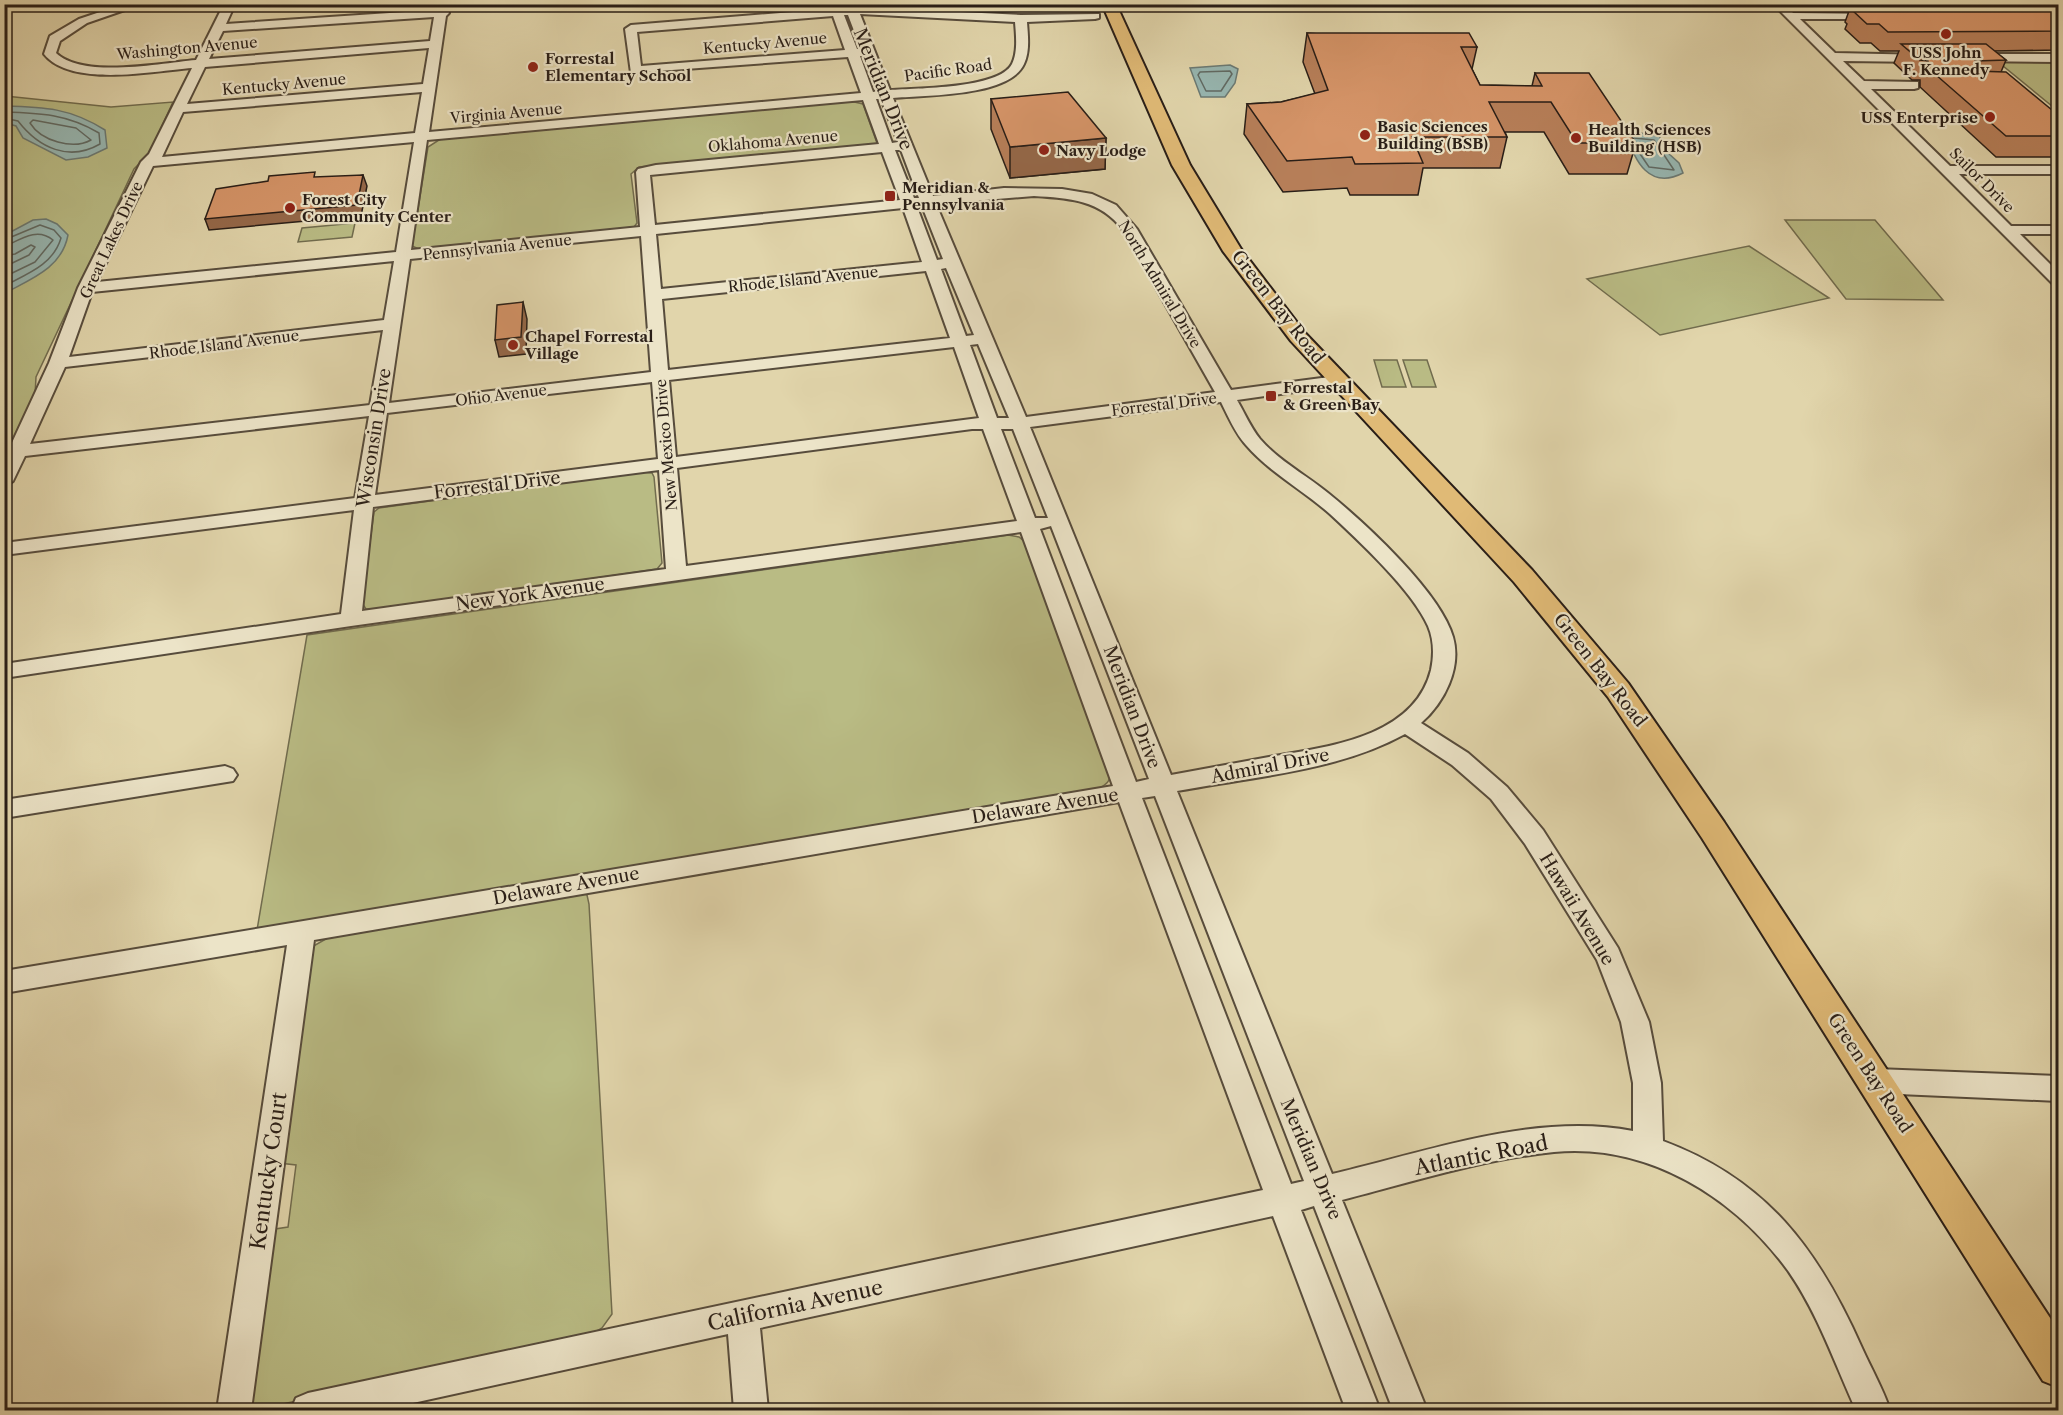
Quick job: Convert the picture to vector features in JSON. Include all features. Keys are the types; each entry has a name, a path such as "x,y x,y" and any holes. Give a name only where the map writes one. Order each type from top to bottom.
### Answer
{"main road":[{"name":"Green Bay Road","path":"1102,10 1194,190 1259,287 1333,376 1523,576 1618,690 1672,768 2058,1366"}],"street":[{"name":"Washington Avenue","path":"137,4 83,21 54,39 50,54 55,60 67,66 95,70 199,64 437,44"},
{"name":"Great Lakes Drive","path":"4,482 58,363 86,288 148,162 155,156 230,4"},
{"path":"1056,4 1062,18"},
{"name":"Sailor Drive","path":"1778,4 1831,57 1863,85 2058,280"},
{"path":"217,28 443,8 423,137"},
{"path":"843,8 1021,19 1062,18 1102,10"},
{"name":"Kentucky Avenue","path":"843,8 631,29 633,68 635,70 859,52"},
{"name":"Meridian Drive","path":"843,8 942,264 960,342 1363,1410"},
{"path":"1789,16 1888,10"},
{"name":"Pacific Road","path":"876,96 978,86 1004,79 1014,72 1020,61 1021,19"},
{"path":"1831,57 1940,58"},
{"path":"1964,58 2058,58"},
{"path":"1987,58 2004,72"},
{"path":"1863,85 1914,86"},
{"name":"Kentucky Avenue","path":"178,109 430,87"},
{"name":"Virginia Avenue","path":"148,162 876,96"},
{"name":"Wisconsin Drive","path":"351,619 364,503 391,324 423,137"},
{"name":"Oklahoma Avenue","path":"644,172 896,146"},
{"path":"1949,170 2058,170"},
{"name":"New Mexico Drive","path":"644,172 677,574"},
{"name":"North Admiral Drive","path":"919,202 1047,192 1074,194 1109,206 1130,229 1252,441 1270,461 1322,496 1393,564 1429,612 1443,638 1439,684 1424,709 1405,723"},
{"name":"Pennsylvania Avenue","path":"86,288 919,202"},
{"path":"2009,230 2058,230"},
{"name":"Meridian Drive","path":"942,264 984,339 1017,417 1410,1410"},
{"name":"Rhode Island Avenue","path":"653,295 942,264"},
{"name":"Rhode Island Avenue","path":"58,363 391,324"},
{"name":"Ohio Avenue","path":"18,451 984,339"},
{"name":"Forrestal Drive","path":"4,549 1333,376"},
{"name":"New York Avenue","path":"4,671 351,619 1057,521"},
{"name":"Admiral Drive","path":"1128,792 1341,752 1374,742 1405,723"},
{"name":"Hawaii Avenue","path":"1405,723 1460,759 1499,793 1534,837 1609,956 1635,1022 1647,1083 1648,1150"},
{"path":"4,809 225,775"},
{"name":"Delaware Avenue","path":"4,982 1128,792"},
{"name":"Kentucky Court","path":"234,1410 302,931"},
{"path":"1876,1082 2058,1089"},
{"name":"Atlantic Road","path":"1282,1200 1516,1143 1586,1137 1634,1144 1703,1175 1766,1221 1800,1263 1824,1302 1873,1410"},
{"name":"California Avenue","path":"308,1410 1282,1200"},
{"path":"743,1317 751,1410"}],"green space":[{"path":"1997,61 2058,61 2058,111"},
{"path":"5,96 111,107 173,102 149,154 134,169 36,377 35,395 5,461"},
{"path":"850,101 863,104 877,143 874,145 639,167 631,174 637,223 634,227 421,250 412,246 428,147 442,138"},
{"path":"1785,220 1875,220 1943,300 1846,299"},
{"path":"355,223 352,237 298,242 302,228"},
{"path":"1749,246 1829,298 1660,335 1587,279"},
{"path":"1374,360 1397,360 1406,387 1382,387"},
{"path":"1403,360 1427,360 1436,387 1412,387"},
{"path":"642,472 652,473 654,477 662,563 657,569 377,610 366,609 362,603 374,512 379,508"},
{"path":"1008,535 1019,537 1025,542 1111,771 1110,778 1104,786 1098,789 257,930 307,635"},
{"path":"582,892 587,895 589,904 612,1314 602,1328 592,1334 283,1404 259,1407 246,1404 266,1238 275,1229 288,1227 296,1165 279,1163 310,948 331,936"}],"water":[{"path":"1230,65 1238,69 1235,83 1225,97 1201,97 1190,68"},
{"path":"4,106 45,108 80,117 105,130 107,148 88,157 66,160 23,138 16,126 5,123"},
{"path":"1627,133 1659,136 1667,152 1679,163 1683,173 1661,178 1645,170 1630,144"},
{"path":"46,219 57,224 68,235 65,246 59,256 44,271 5,293 5,235 33,220"}],"building":[{"path":"1853,4 2058,4 2058,31 1888,32 1879,24 1867,24 1852,10 1860,10"},
{"path":"1307,33 1469,33 1477,47 1461,47 1480,85 1542,86 1535,73 1589,73 1636,143 1577,143 1551,102 1489,102 1507,137 1412,137 1423,163 1355,164 1352,157 1287,161 1247,104 1281,102 1328,90"},
{"path":"1901,44 1986,44 2006,60 1975,61 1974,71 2006,72 2058,115 2058,136 2006,136 1928,68 1928,61 1920,60"},
{"path":"1068,92 1106,138 1010,147 991,99"},
{"name":"Forest City Community Center","path":"315,172 314,177 363,175 357,205 205,219 216,189 268,181 269,176"},
{"path":"523,302 521,337 495,340 497,305"}],"place":[{"name":"USS John F. Kennedy","path":"1946,34"},
{"name":"Forrestal Elementary School","path":"533,67"},
{"name":"USS Enterprise","path":"1990,117"},
{"name":"Basic Sciences Building (BSB)","path":"1365,135"},
{"name":"Health Sciences Building (HSB)","path":"1576,138"},
{"name":"Navy Lodge","path":"1044,150"},
{"name":"Meridian & Pennsylvania","path":"890,196"},
{"name":"Forest City Community Center","path":"290,208"},
{"name":"Chapel Forrestal Village","path":"513,345"},
{"name":"Forrestal & Green Bay","path":"1271,396"}]}
